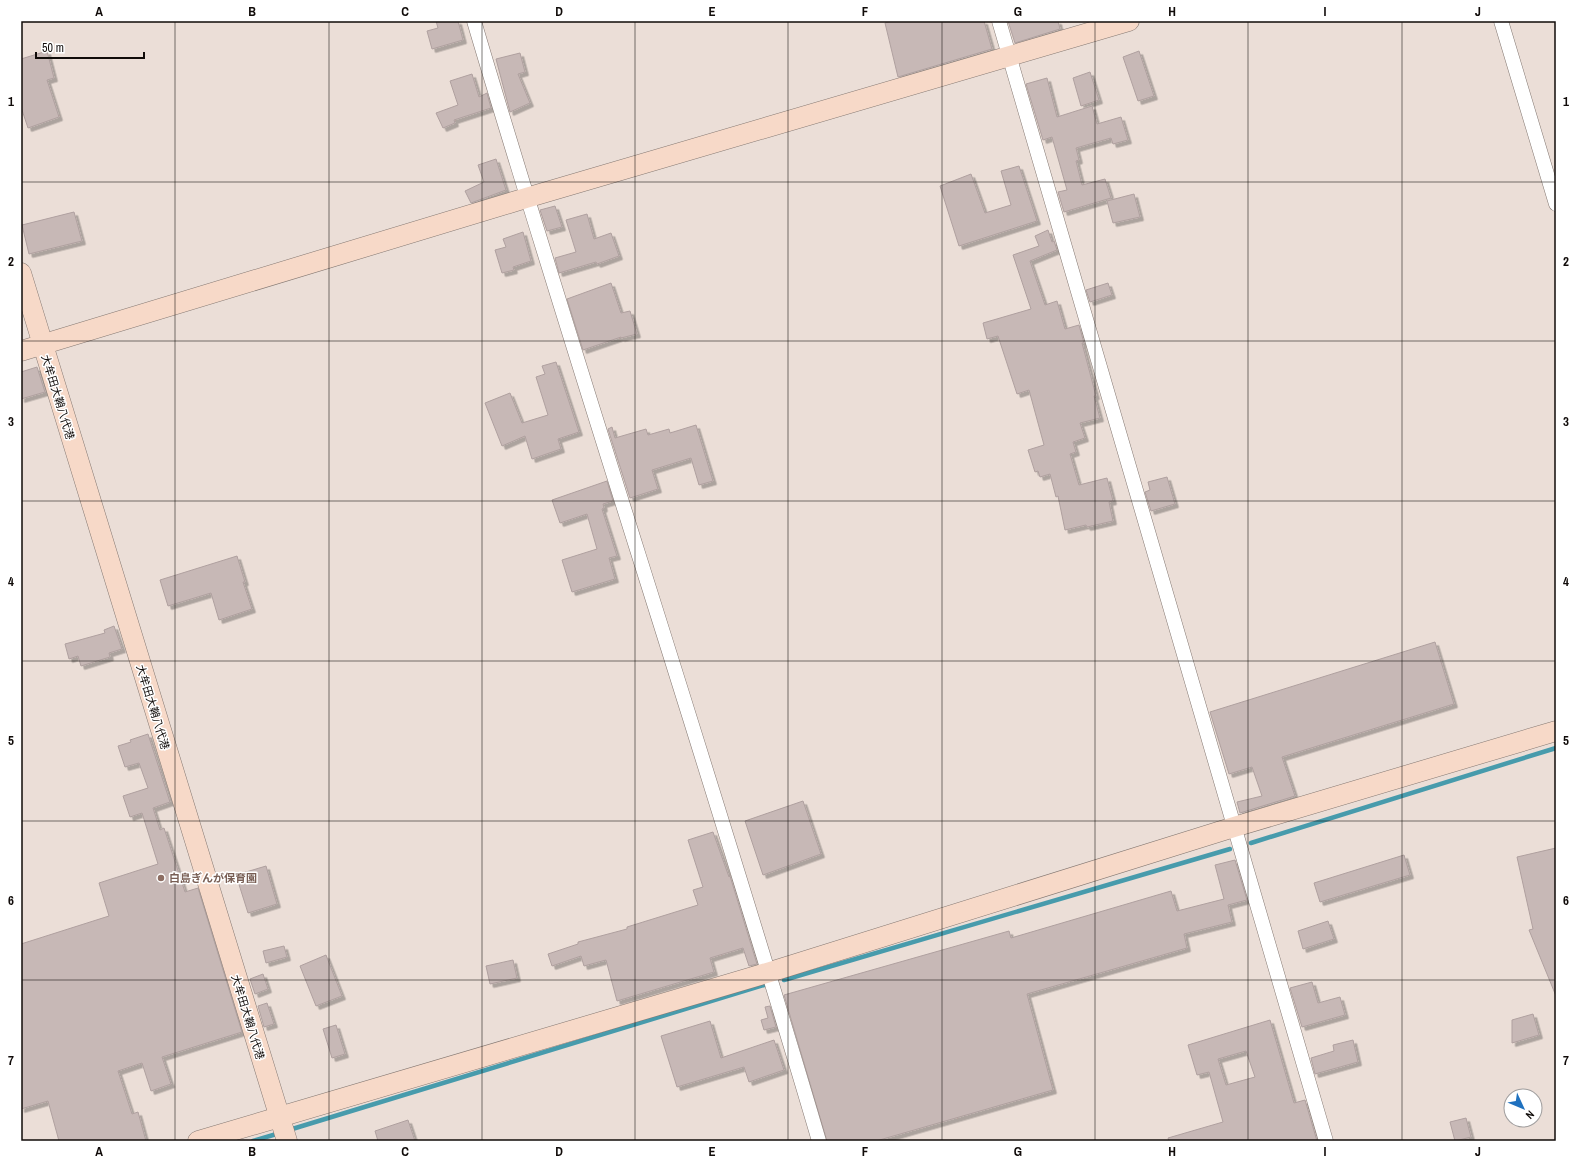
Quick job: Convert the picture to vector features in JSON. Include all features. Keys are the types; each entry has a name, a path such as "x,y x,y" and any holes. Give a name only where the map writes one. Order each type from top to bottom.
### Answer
{"street":[{"path":"474,21 526,198 770,972 819,1141"},
{"path":"999,21 1326,1141"},
{"path":"21,351 526,198 1129,21"},
{"path":"1501,21 1556,204"},
{"name":"大牟田大鞘八代港","path":"21,272 287,1141"},
{"path":"198,1141 770,972 1234,827 1556,731"}],"building":[{"path":"436,21 458,21 463,40 432,49 427,31 438,28"},
{"path":"892,21 984,21 992,49 898,77 885,23"},
{"path":"1008,21 1058,21 1060,29 1015,43"},
{"path":"47,51 54,78 47,80 59,117 28,128 21,107 21,59"},
{"path":"1139,51 1154,96 1138,101 1123,57"},
{"path":"520,53 525,72 518,74 530,103 510,112 496,59"},
{"path":"1090,72 1099,100 1081,106 1073,78"},
{"path":"472,74 479,97 487,93 491,108 454,120 455,123 443,128 436,113 458,105 450,81"},
{"path":"1047,78 1057,117 1092,106 1097,124 1121,117 1128,140 1113,144 1111,138 1076,148 1079,160 1076,161 1082,185 1105,179 1111,198 1064,212 1058,192 1067,190 1052,137 1043,140 1026,84"},
{"path":"496,159 506,190 471,203 465,191 484,182 478,165"},
{"path":"1019,166 1037,221 959,246 940,186 971,174 985,213 1011,205 1001,171"},
{"path":"1134,194 1140,217 1113,223 1107,201"},
{"path":"555,206 562,227 547,231 540,210"},
{"path":"74,212 82,241 29,254 22,225"},
{"path":"587,214 594,239 611,233 619,256 597,264 596,262 559,273 555,258 576,252 566,220"},
{"path":"1048,230 1052,242 1054,241 1057,250 1030,261 1045,305 1057,301 1065,329 1079,325 1100,418 1080,423 1085,438 1073,442 1076,452 1070,454 1079,485 1107,478 1113,501 1109,502 1113,521 1065,530 1058,496 1056,497 1050,474 1040,477 1038,471 1035,472 1028,450 1044,445 1029,390 1017,394 998,336 987,339 983,323 1031,309 1013,255 1039,246 1035,236"},
{"path":"523,232 531,261 513,267 514,270 502,273 495,250 506,247 503,239"},
{"path":"611,283 621,313 630,311 637,334 621,337 583,350 567,299"},
{"path":"1108,283 1112,295 1090,302 1086,290"},
{"path":"556,362 579,432 558,439 561,449 532,459 525,436 502,446 485,403 510,393 522,423 548,415 536,377 545,374 542,366"},
{"path":"37,367 45,392 21,399 21,372"},
{"path":"696,425 713,481 699,485 691,458 652,470 658,489 630,498 608,429 612,427 615,438 646,429 648,435 669,429 670,433"},
{"path":"1167,477 1175,504 1151,511 1145,492 1150,490 1148,482"},
{"path":"607,481 613,501 603,504 604,508 602,509 617,556 609,558 615,579 572,592 562,560 597,549 587,514 560,523 552,500"},
{"path":"237,556 245,582 243,582 252,609 219,620 211,593 168,606 160,580"},
{"path":"114,626 122,649 109,653 110,657 81,666 78,656 69,659 65,644 105,633 104,630"},
{"path":"1435,642 1454,704 1282,757 1295,796 1240,813 1237,802 1262,796 1252,767 1229,774 1210,712"},
{"path":"148,734 170,802 153,808 160,830 164,828 185,892 198,888 242,1032 162,1057 171,1084 151,1091 142,1063 118,1071 132,1114 138,1112 146,1141 59,1141 48,1101 21,1109 21,944 109,916 99,883 158,864 142,813 130,817 123,796 148,788 139,763 125,767 118,746"},
{"path":"803,801 821,854 763,875 745,821"},
{"path":"713,832 729,877 730,876 757,964 749,966 743,948 710,958 714,972 617,1001 606,960 584,966 581,956 552,966 548,954 578,944 578,942 627,929 627,927 698,905 693,890 703,887 688,840"},
{"path":"1556,848 1556,996 1529,930 1533,929 1517,857"},
{"path":"1404,855 1410,875 1320,902 1314,883"},
{"path":"1235,860 1247,900 1228,905 1232,922 1184,934 1187,948 1027,994 1053,1090 876,1141 827,1141 784,995 1009,931 1011,938 1171,891 1177,911 1224,899 1215,865"},
{"path":"266,866 277,904 248,913 236,875"},
{"path":"1328,921 1334,939 1303,949 1298,931"},
{"path":"284,946 287,957 266,963 263,951"},
{"path":"326,955 342,996 316,1006 300,966"},
{"path":"513,960 517,978 490,984 486,966"},
{"path":"263,974 268,989 255,994 250,979"},
{"path":"1312,982 1318,1003 1340,997 1345,1015 1302,1027 1290,988"},
{"path":"267,1003 274,1024 264,1027 258,1006"},
{"path":"770,1006 776,1027 764,1030 761,1020 768,1018 765,1007"},
{"path":"1533,1014 1539,1035 1512,1043 1512,1020"},
{"path":"1270,1020 1294,1103 1305,1100 1317,1141 1169,1141 1168,1138 1223,1122 1209,1072 1197,1075 1188,1045","holes":["1246,1051 1255,1077 1226,1085 1218,1059"]},
{"path":"710,1021 721,1058 774,1040 784,1070 749,1082 744,1067 677,1087 661,1036"},
{"path":"336,1025 345,1054 332,1058 323,1029"},
{"path":"1353,1040 1358,1062 1315,1074 1311,1058 1334,1051 1333,1045"},
{"path":"1466,1118 1471,1137 1455,1141 1450,1122"},
{"path":"408,1120 415,1141 378,1141 375,1131"}],"waterway":[{"path":"1251,843 1556,748"},
{"path":"784,980 1230,849"},
{"path":"289,1130 764,985"},
{"path":"253,1141 280,1133"}],"place":[{"name":"白島ぎんが保育園","path":"161,878"}]}
